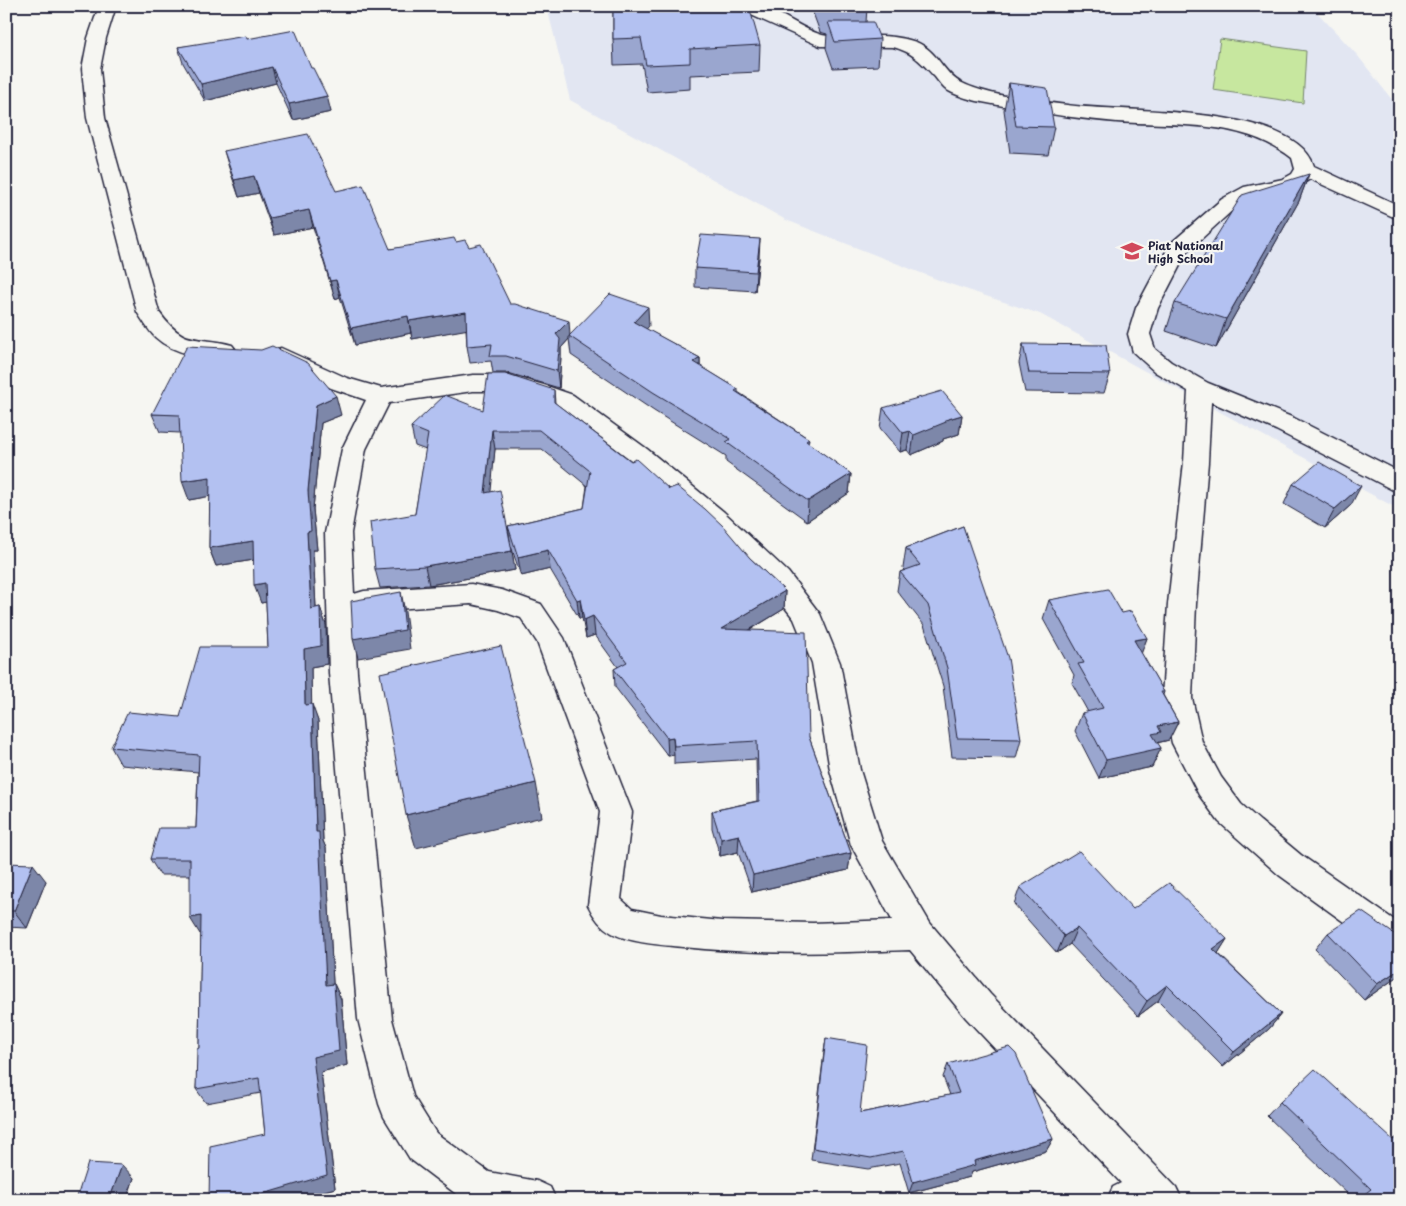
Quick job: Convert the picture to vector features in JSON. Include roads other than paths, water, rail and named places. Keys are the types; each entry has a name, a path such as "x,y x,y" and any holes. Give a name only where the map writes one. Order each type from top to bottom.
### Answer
{"street":[{"path":"108,6 97,38 91,70 96,118 148,312 160,330 188,347 275,352 339,383 380,396 473,383 508,383 536,390 565,401 638,455 716,519 778,579 806,614 826,663 845,770 867,845 918,934 985,1013 1148,1197"},
{"path":"746,6 820,41 893,42 909,46 923,53 952,84 977,95 1076,112 1118,116 1168,117 1246,127 1287,145 1301,156 1305,169 1300,178 1289,184 1250,192 1229,203 1178,249 1147,308 1139,334 1145,352 1163,366 1200,388 1285,424 1400,483"},
{"path":"1305,169 1400,214"},
{"path":"1200,388 1196,462 1182,604 1177,698 1187,743 1210,786 1230,813 1249,832 1290,865 1400,944"},
{"path":"380,396 354,449 338,533 343,673 375,1019 397,1104 423,1146 481,1189 523,1198"},
{"path":"340,602 470,594 502,600 531,611 550,638 616,812 604,905 622,922 661,930 722,936 813,938 918,934"}],"place":[{"name":"Piat National High School","path":"1132,251"}]}
